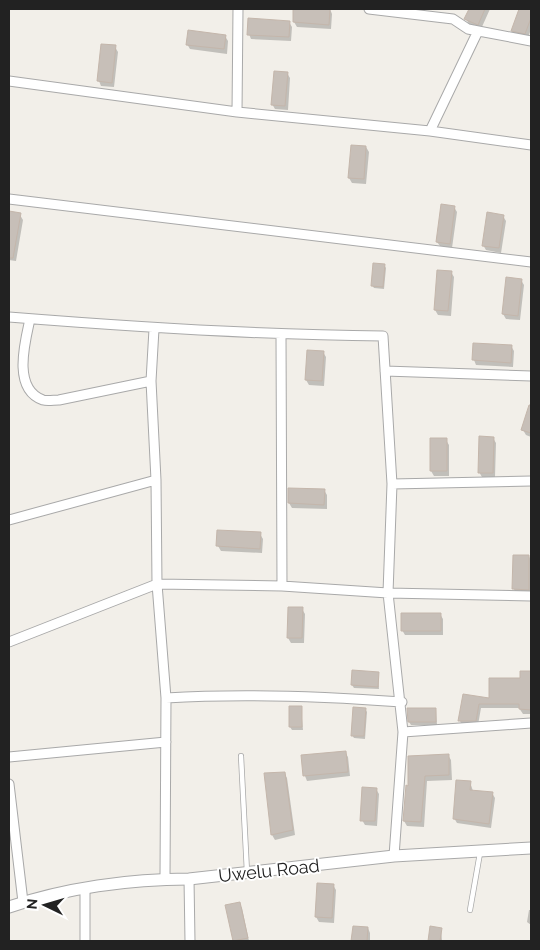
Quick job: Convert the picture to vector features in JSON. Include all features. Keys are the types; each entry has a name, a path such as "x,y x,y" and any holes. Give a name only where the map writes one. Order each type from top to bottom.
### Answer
{"street":[{"path":"237,112 238,9"},
{"path":"369,9 453,19 468,28 478,31 531,41"},
{"path":"430,131 478,31"},
{"path":"9,81 237,112 430,131 531,145"},
{"path":"9,199 531,262"},
{"path":"9,317 154,329 281,335 383,336 392,484 388,593 402,702 403,732 394,856"},
{"path":"30,319 25,344 24,378 31,391 43,400 59,400 151,381"},
{"path":"154,329 151,381 156,480 157,584 166,698 165,879"},
{"path":"281,335 282,586"},
{"path":"384,372 531,376"},
{"path":"9,520 156,480"},
{"path":"392,484 531,481"},
{"path":"9,642 157,584 282,586 388,593 531,596"},
{"path":"166,698 230,694 314,696 402,702"},
{"path":"403,732 531,723"},
{"path":"9,757 166,742"},
{"path":"9,784 23,902"},
{"name":"Uwelu Road","path":"9,907 23,902 85,889 165,879 189,879 394,856 531,848"},
{"path":"189,879 190,941"},
{"path":"85,889 85,941"}],"lane":[{"path":"241,756 247,873"},
{"path":"470,910 480,852"}],"building":[{"path":"293,9 330,9 329,25 293,22"},
{"path":"469,9 485,9 478,25 464,19"},
{"path":"519,9 531,9 531,18 525,34 511,31"},
{"path":"248,18 290,21 289,37 247,35"},
{"path":"188,30 226,35 224,49 186,45"},
{"path":"101,44 116,45 112,83 97,81"},
{"path":"274,71 288,72 285,106 271,105"},
{"path":"351,145 366,146 364,179 348,178"},
{"path":"441,204 455,206 450,244 436,242"},
{"path":"9,211 21,213 13,258 9,258"},
{"path":"487,212 504,215 499,248 482,246"},
{"path":"373,263 385,264 383,287 371,286"},
{"path":"437,270 452,271 448,311 434,310"},
{"path":"506,277 522,279 518,316 502,314"},
{"path":"473,343 512,345 511,363 472,360"},
{"path":"307,350 324,351 322,381 305,380"},
{"path":"529,405 531,405 531,433 521,430"},
{"path":"479,436 494,437 493,473 478,473"},
{"path":"430,438 447,438 447,471 430,471"},
{"path":"288,488 325,489 324,505 288,503"},
{"path":"217,530 261,532 260,549 216,546"},
{"path":"513,555 529,555 529,590 512,589"},
{"path":"288,607 303,607 302,638 287,638"},
{"path":"401,613 441,613 441,631 401,631"},
{"path":"352,670 379,672 378,687 351,685"},
{"path":"520,671 531,671 531,710 519,709 519,704 479,704 476,721 458,721 463,694 489,698 489,678 520,678"},
{"path":"289,706 302,706 302,727 289,727"},
{"path":"353,707 366,708 364,736 351,736"},
{"path":"407,708 436,708 436,722 408,722"},
{"path":"346,751 348,772 303,776 301,755"},
{"path":"449,754 449,775 425,776 421,822 403,821 406,785 408,786 408,756"},
{"path":"285,772 293,830 271,835 264,773"},
{"path":"456,780 471,781 470,790 493,792 489,824 453,819"},
{"path":"362,787 377,788 375,821 360,821"},
{"path":"317,883 334,884 332,918 315,917"},
{"path":"240,902 248,938 233,941 225,905"},
{"path":"353,926 368,927 367,941 351,941"},
{"path":"430,926 442,928 440,941 428,941"}]}
